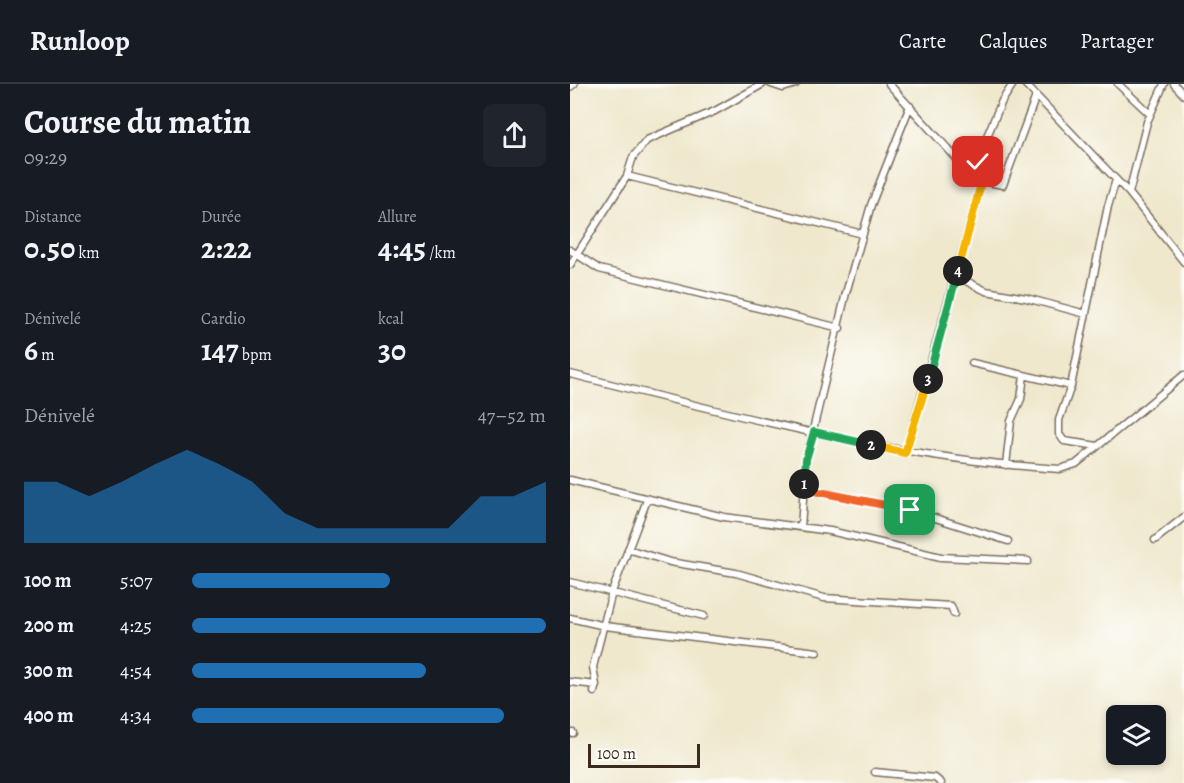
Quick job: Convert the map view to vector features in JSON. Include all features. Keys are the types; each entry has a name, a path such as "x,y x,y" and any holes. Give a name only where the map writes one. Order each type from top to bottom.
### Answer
{"street":[{"path":"570,87 574,84"},
{"path":"570,265 627,176 633,157 647,140 715,111 763,84"},
{"path":"771,84 783,88 796,84"},
{"path":"889,84 958,160 982,180 1003,185 1036,96"},
{"path":"905,453 982,180 979,154 1002,101 1013,84"},
{"path":"1025,84 1129,193 1184,262"},
{"path":"1118,84 1150,114"},
{"path":"1129,193 1150,114 1164,84"},
{"path":"1174,84 1184,95"},
{"path":"801,527 806,459 840,328 846,293 871,205 910,106"},
{"path":"627,176 863,234"},
{"path":"1098,446 1064,441 1059,434 1059,420 1071,386 1108,206 1116,180"},
{"path":"570,250 599,269 840,328"},
{"path":"956,276 986,291 1026,298 1086,314"},
{"path":"972,363 1071,386"},
{"path":"570,374 798,430 905,453 1006,465 1065,469 1076,465 1184,375"},
{"path":"1006,465 1011,421 1021,399 1024,375"},
{"path":"570,480 724,518 830,531 940,557 1028,561"},
{"path":"804,489 910,510 1008,541"},
{"path":"570,682 595,688 593,667 612,592 647,500"},
{"path":"1155,540 1184,517"},
{"path":"628,549 670,562 736,573 824,598 951,606 954,614"},
{"path":"570,582 704,616"},
{"path":"570,618 605,626 817,652"},
{"path":"875,772 935,778 941,783"}],"route":[{"path":"910,510 804,489 806,459 814,432 905,453 982,180 978,162"}]}
